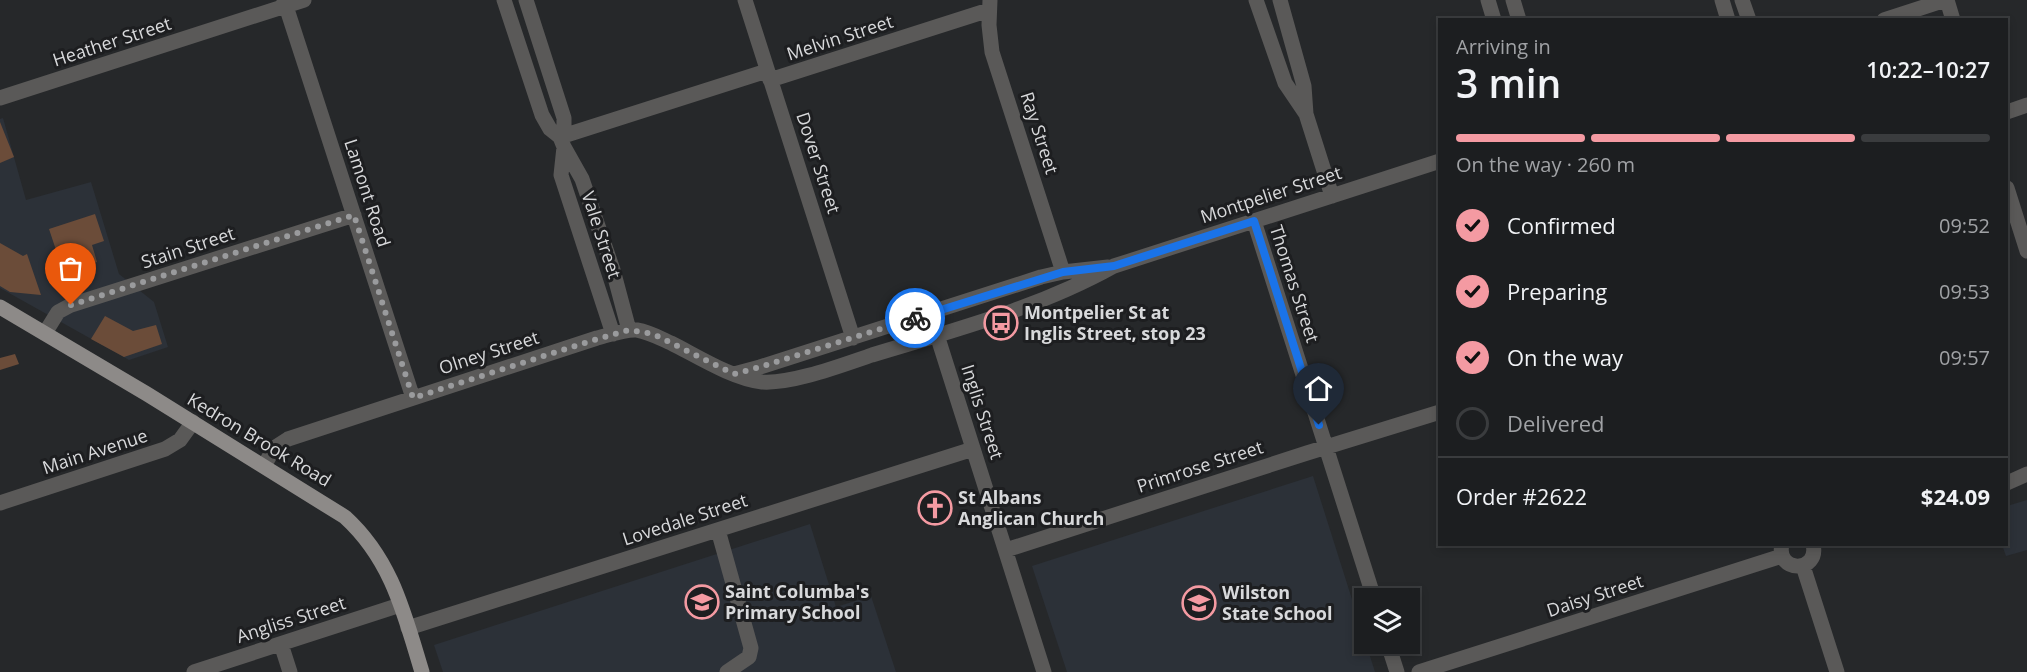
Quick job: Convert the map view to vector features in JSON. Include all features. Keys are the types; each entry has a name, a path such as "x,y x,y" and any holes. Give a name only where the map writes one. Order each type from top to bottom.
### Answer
{"main road":[{"name":"Kedron Brook Road","path":"0,307 332,507 358,528 379,555 400,605 422,672"}],"street":[{"name":"Heather Street","path":"0,98 285,3 304,0"},
{"name":"Vale Street","path":"504,0 542,115 550,129 562,142 582,179 613,270 629,330"},
{"name":"Vale Street","path":"526,0 564,118 561,175 613,334"},
{"name":"Dover Street","path":"745,0 854,338"},
{"path":"1256,0 1285,83 1306,114"},
{"path":"1280,0 1304,86 1306,114 1332,196"},
{"path":"1488,0 1493,18"},
{"path":"1513,0 1518,18"},
{"path":"1722,0 1727,18"},
{"path":"1742,0 1748,18"},
{"path":"1890,18 1946,0 1952,18"},
{"name":"Lamont Road","path":"285,3 413,398"},
{"name":"Melvin Street","path":"562,142 990,4"},
{"name":"Ray Street","path":"990,4 989,34 992,52 1063,272"},
{"path":"2008,112 2027,105"},
{"name":"Montpelier Street","path":"734,374 1063,272 1114,266 1438,162"},
{"path":"2008,195 2013,228 2027,251"},
{"name":"Stain Street","path":"45,333 58,312 71,305 354,215"},
{"name":"Thomas Street","path":"1254,221 1371,588"},
{"name":"Montpelier Street","path":"734,374 759,381 783,380 838,366 1057,295 1114,266"},
{"name":"Olney Street","path":"264,466 274,448 283,441 629,330 653,334 734,374"},
{"name":"Inglis Street","path":"937,335 1044,672"},
{"name":"Primrose Street","path":"1006,550 1438,413"},
{"name":"Main Avenue","path":"0,503 165,449 180,440 193,422"},
{"name":"Lovedale Street","path":"408,628 973,449"},
{"path":"2008,483 2027,474"},
{"path":"2008,483 2027,480"},
{"path":"718,530 752,648 748,657 727,672"},
{"path":"1782,550 1791,566 1803,566 1812,559 1813,546"},
{"name":"Daisy Street","path":"1419,672 1782,550"},
{"path":"1803,566 1837,672"},
{"name":"Angliss Street","path":"194,672 400,605"},
{"path":"281,644 290,672"},
{"path":"1391,654 1397,672"}],"shaded area":[{"path":"3,118 26,200 91,182 119,274 154,302 168,347 129,360 0,288 0,119"},
{"name":"Wilston State School","path":"1313,476 1354,606 1354,654 1369,654 1375,672 1067,672 1032,566"},
{"path":"2027,500 2027,550 2006,556 2002,546 2008,546 2008,506"},
{"name":"Saint Columba's Primary School","path":"810,524 836,607 871,596 896,672 443,672 434,645"}],"building":[{"path":"0,122 14,157 0,163"},
{"path":"95,214 104,241 92,245 97,262 92,264 94,269 82,272 81,268 76,269 70,252 58,256 49,229"},
{"path":"0,243 23,256 27,254 41,295 10,292 0,286"},
{"path":"105,316 133,331 156,325 162,344 124,357 91,339"},
{"path":"15,354 19,364 0,370 0,358"}],"way so far":[{"path":"71,305 354,215 413,398 629,330 653,334 734,374 915,318"}],"place":[{"name":"Montpelier St at Inglis Street, stop 23","path":"1001,323"},
{"name":"St Albans Anglican Church","path":"935,508"},
{"name":"Saint Columba's Primary School","path":"702,602"},
{"name":"Wilston State School","path":"1199,603"}],"route":[{"path":"915,318 1041,277 1114,266 1254,221 1319,425"}]}
